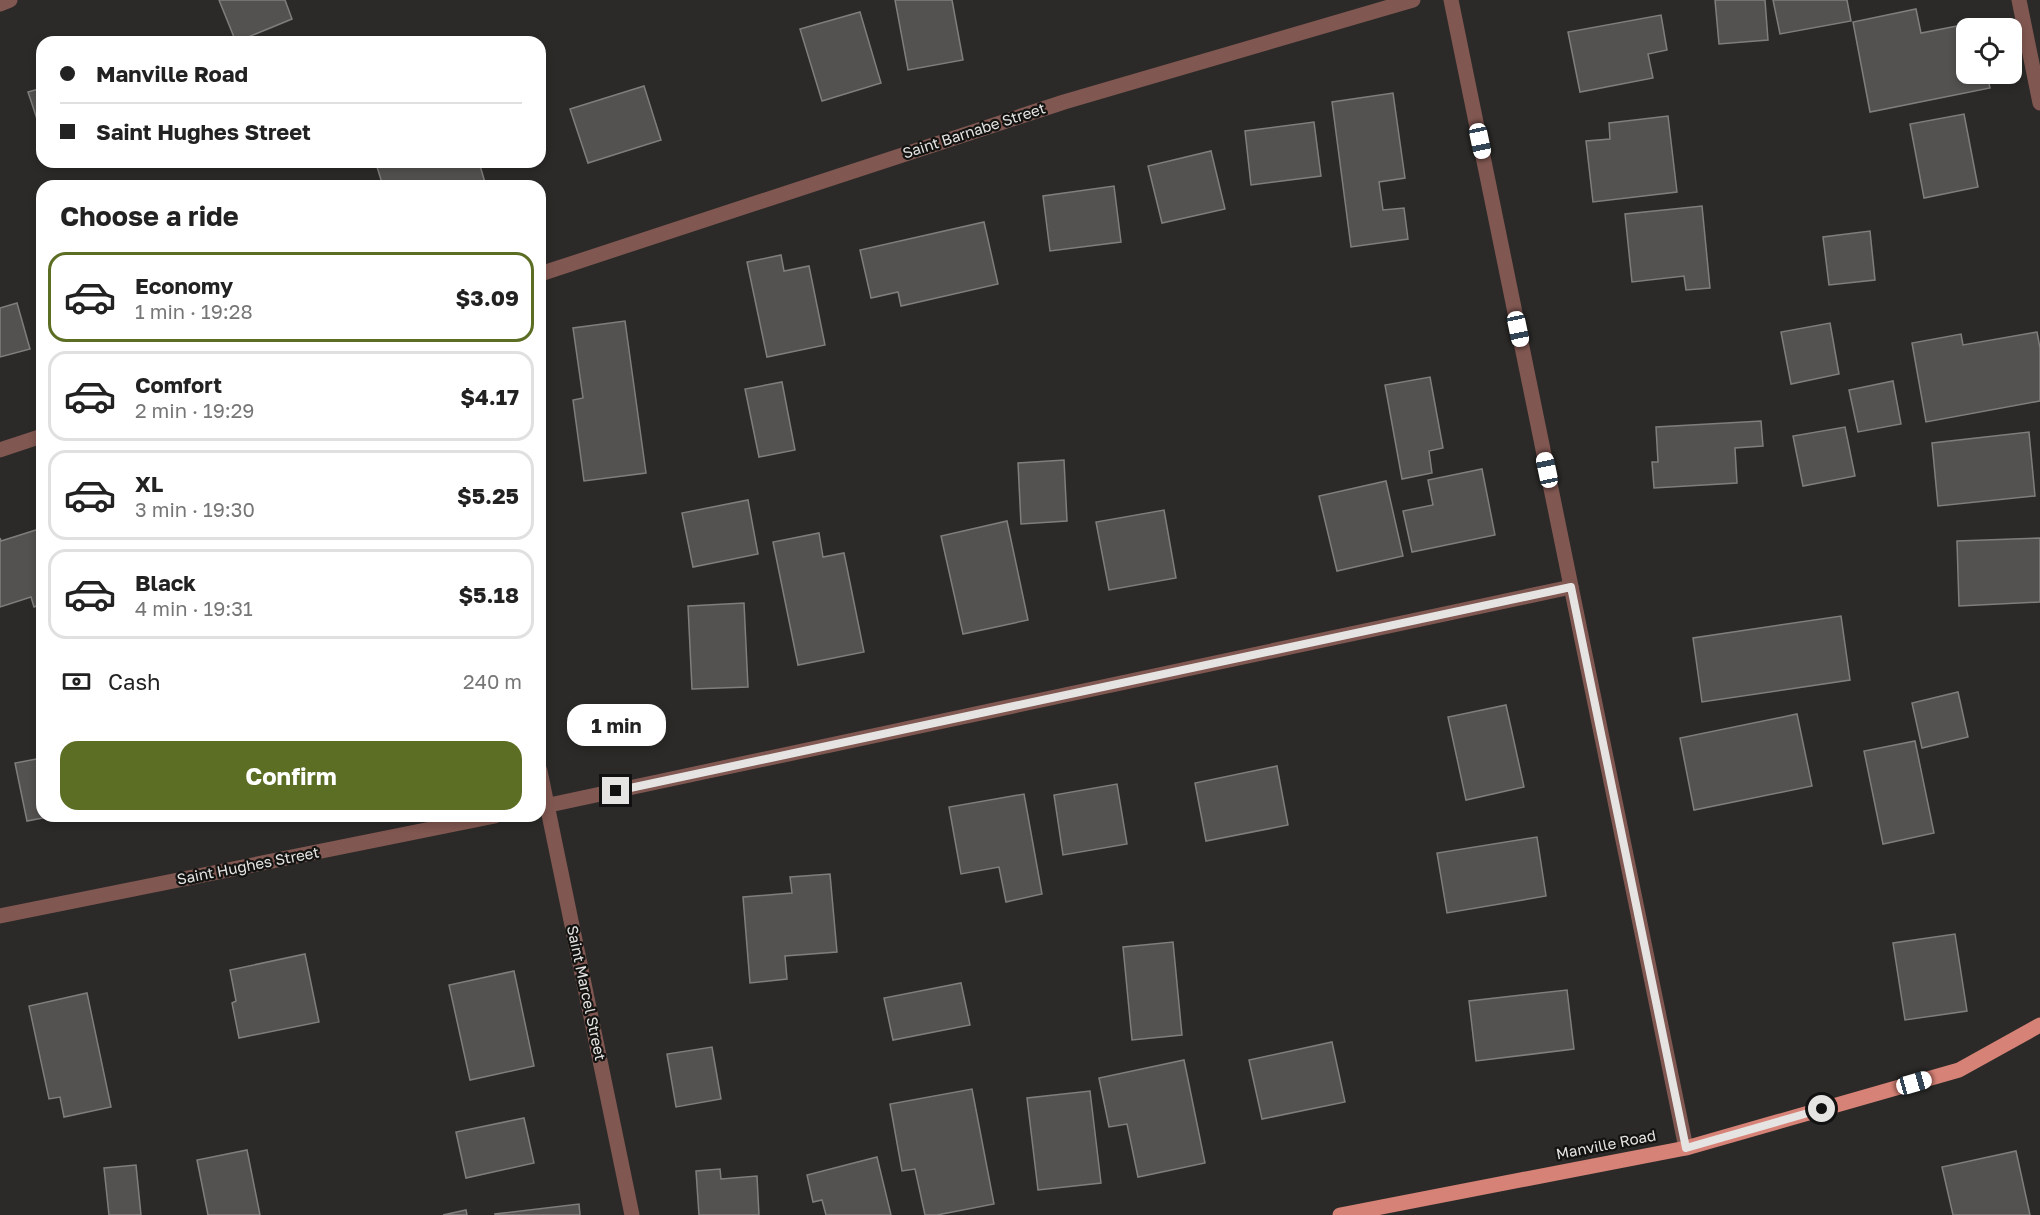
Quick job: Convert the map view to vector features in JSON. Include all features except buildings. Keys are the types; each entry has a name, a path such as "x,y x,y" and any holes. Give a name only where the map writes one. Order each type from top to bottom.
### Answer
{"main road":[{"name":"Manville Road","path":"1340,1215 1686,1148 1959,1070 2040,1025"}],"street":[{"path":"0,4 10,0"},
{"name":"Saint Barnabe Street","path":"546,272 1064,102 1413,0"},
{"path":"1451,0 1686,1148"},
{"path":"2019,0 2040,103"},
{"path":"0,450 36,438"},
{"path":"546,805 1571,587"},
{"name":"Saint Marcel Street","path":"546,820 632,1215"},
{"name":"Saint Hughes Street","path":"0,916 465,822"}],"route":[{"path":"616,791 1571,587 1686,1148 1822,1109"}]}
